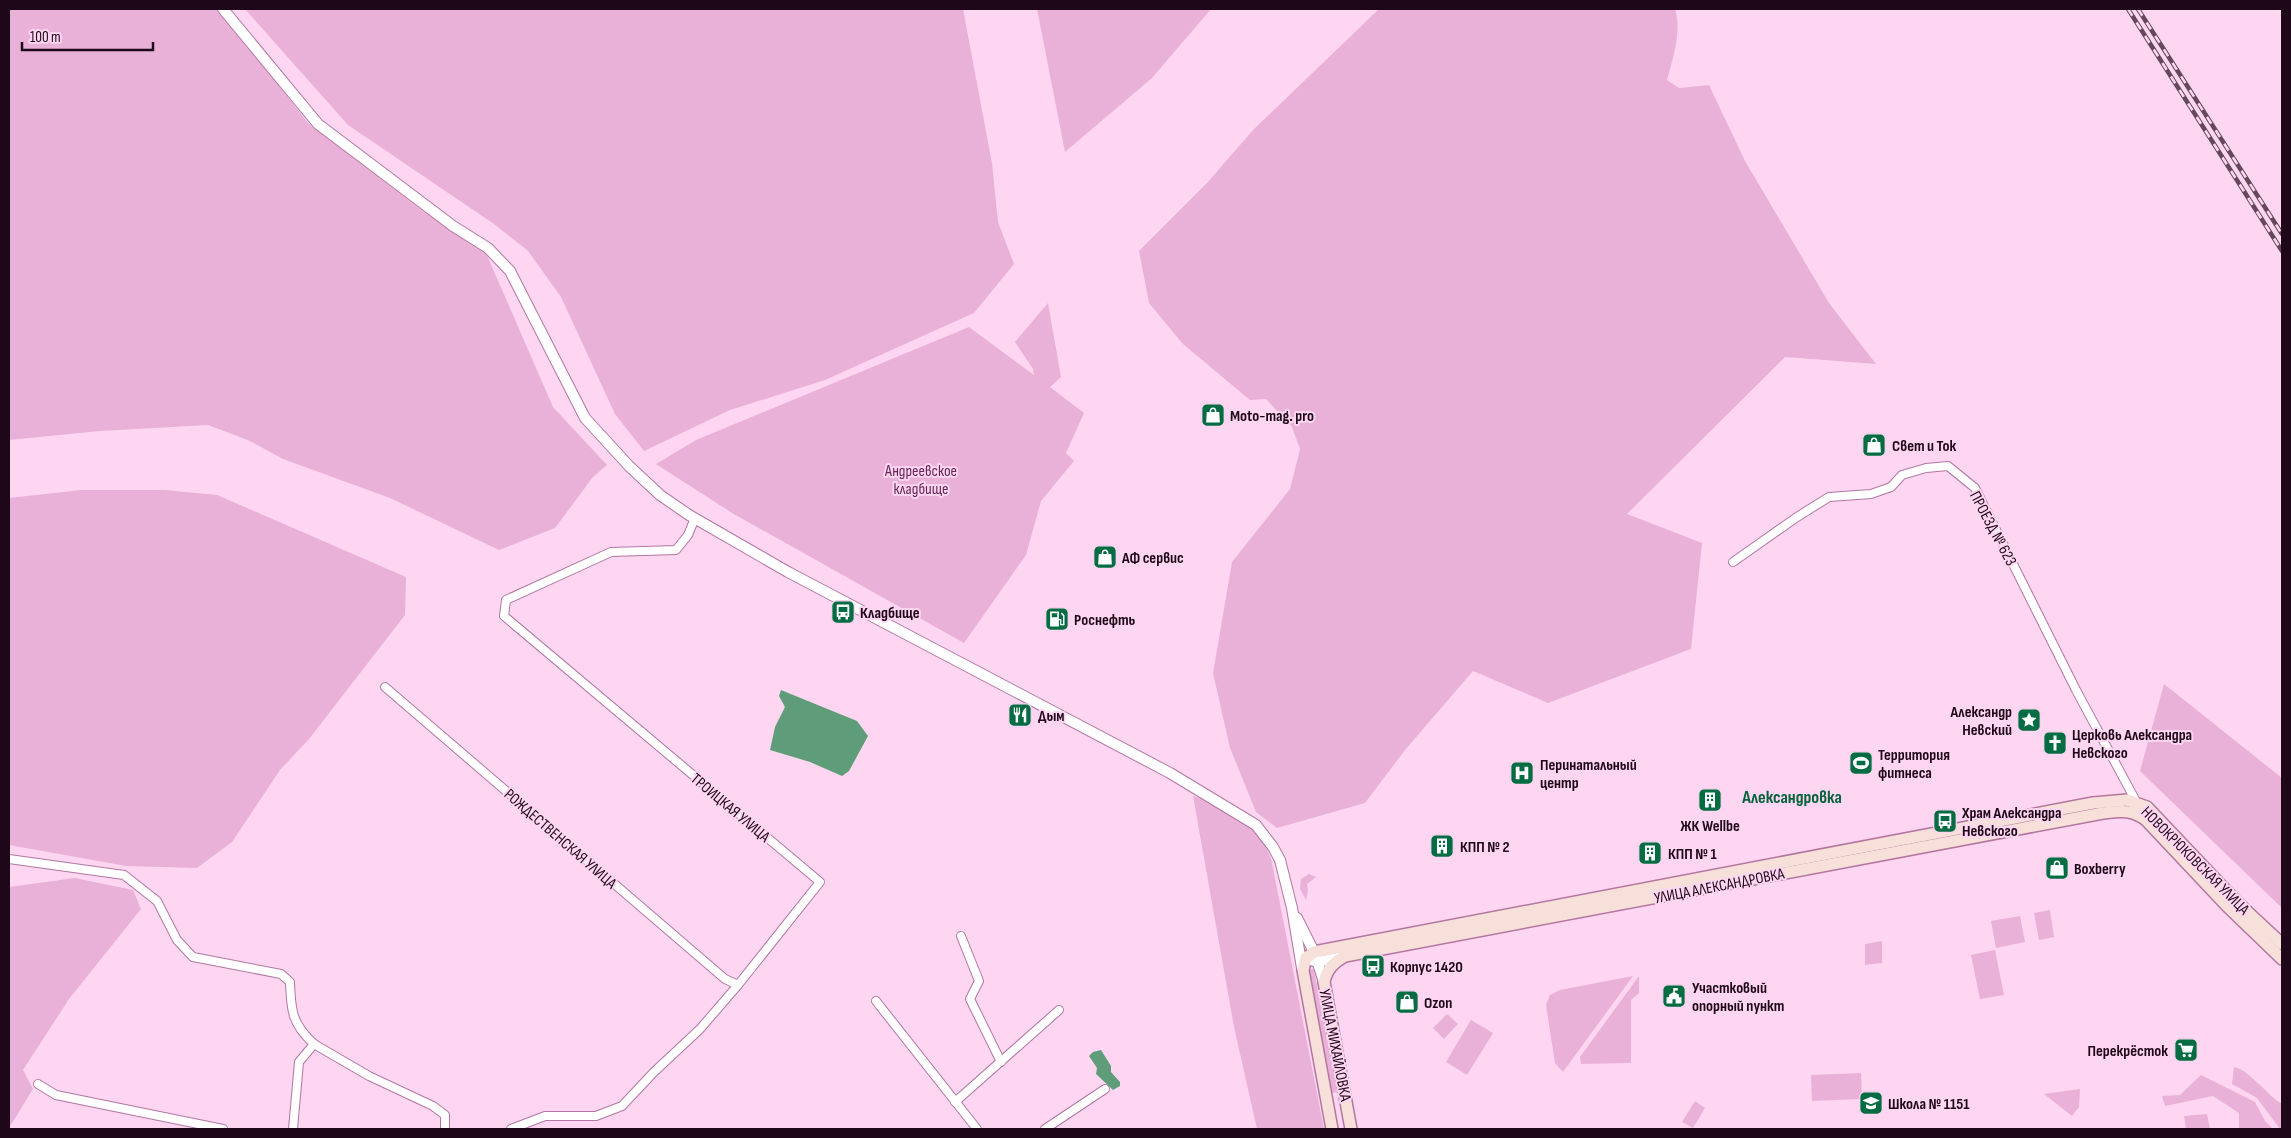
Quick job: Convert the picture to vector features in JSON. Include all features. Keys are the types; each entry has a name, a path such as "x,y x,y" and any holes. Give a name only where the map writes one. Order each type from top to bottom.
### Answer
{"main road":[{"name":"НОВОКРЮКОВСКАЯ УЛИЦА","path":"2040,813 2112,801 2137,803 2282,944"},
{"name":"НОВОКРЮКОВСКАЯ УЛИЦА","path":"2121,811 2138,814 2146,820 2227,906 2282,959"},
{"name":"УЛИЦА АЛЕКСАНДРОВКА","path":"1310,956 1342,952 2121,811"},
{"name":"УЛИЦА АЛЕКСАНДРОВКА","path":"1342,952 2040,813"},
{"path":"1324,982 1326,972 1342,952"},
{"name":"УЛИЦА МИХАЙЛОВКА","path":"1310,956 1302,970 1332,1129"},
{"name":"УЛИЦА МИХАЙЛОВКА","path":"1324,982 1351,1129"}],"street":[{"path":"224,9 318,124 453,226 488,248 510,271 585,418 629,466 660,495 806,582 1161,769 1246,817 1263,832 1274,846 1280,860 1292,908 1310,956"},
{"name":"ПРОЕЗД № 623","path":"1734,562 1797,516 1829,497 1871,494 1892,487 1902,475 1926,468 1948,466 1975,488 2076,690 2128,787"},
{"name":"ТРОИЦКАЯ УЛИЦА","path":"511,1129 545,1116 596,1116 622,1106 654,1072 700,1029 738,985 820,882 504,616 506,600 611,552 676,550 688,535 696,518"},
{"name":"РОЖДЕСТВЕНСКАЯ УЛИЦА","path":"385,687 725,979 738,985"},
{"path":"2112,801 2120,798 2128,787"},
{"path":"2128,787 2146,820"},
{"path":"2128,787 2137,803"},
{"path":"2121,811 2126,806 2137,803"},
{"path":"9,859 124,875 156,902 177,940 193,957 281,974 290,982 290,1005 295,1024 314,1044 369,1076 433,1106 445,1115 445,1129"},
{"path":"1292,908 1304,933 1310,956"},
{"path":"1304,933 1324,946 1342,952"},
{"path":"960,936 979,981 970,999 1001,1062"},
{"name":"УЛИЦА МИХАЙЛОВКА","path":"1310,956 1324,982"},
{"path":"876,1001 977,1129"},
{"path":"955,1102 1059,1010"},
{"path":"294,1129 299,1062 314,1044"},
{"path":"38,1084 56,1095 224,1129"},
{"path":"1045,1129 1105,1089"}],"green space":[{"path":"9,9 219,9 308,123 424,212 486,253 553,407 607,465 593,477 555,528 499,550 390,498 283,459 250,441 208,425 100,431 9,440"},
{"path":"245,9 963,9 992,163 998,222 1014,264 974,313 825,380 730,410 644,451 615,414 561,297 528,251 494,224 348,125"},
{"path":"1037,9 1211,9 1152,78 1065,152"},
{"path":"1379,9 1675,9 1678,26 1677,35 1667,80 1679,88 1709,85 1745,161 1829,303 1876,364 1785,357 1627,514 1702,543 1691,649 1548,703 1473,671 1405,750 1365,803 1277,828 1256,812 1230,748 1213,673 1232,562 1290,489 1300,449 1292,427 1266,399 1250,400 1183,344 1149,303 1139,251 1207,183 1253,130"},
{"name":"Андреевское кладбище","path":"1048,303 1061,377 1050,387 1084,413 1066,453 1074,461 1041,501 1026,555 964,643 732,513 656,464 696,440 969,327 1034,375 1033,369 1015,342"},
{"path":"81,490 165,490 217,495 406,577 405,615 309,739 280,770 232,842 197,868 126,866 9,845 9,498"},
{"path":"2164,684 2282,778 2282,908 2140,771"},
{"path":"1193,796 1218,806 1244,822 1259,837 1271,858 1324,1129 1257,1129 1234,1027"},
{"path":"1309,874 1316,877 1307,884 1306,900 1300,889 1301,879"},
{"path":"75,878 133,890 141,909 69,999 23,1070 33,1089 9,1128 9,887"},
{"path":"2050,910 2054,937 2039,940 2034,913"},
{"path":"2020,916 2025,942 1996,948 1991,921"},
{"path":"1882,941 1882,963 1865,965 1865,944"},
{"path":"1995,950 2004,995 1980,999 1971,955"},
{"path":"1314,970 1337,1092 1332,1093 1309,971"},
{"path":"1633,976 1563,1072 1555,1063 1546,1005 1550,995 1560,990"},
{"path":"1639,976 1639,993 1631,1000 1631,1063 1581,1064 1580,1057"},
{"path":"1447,1014 1458,1024 1444,1039 1433,1028"},
{"path":"1471,1020 1493,1033 1467,1075 1446,1062"},
{"path":"2234,1067 2245,1072 2282,1104 2282,1129 2280,1129 2257,1098 2232,1084"},
{"path":"1861,1073 1862,1099 1812,1101 1811,1075"},
{"path":"2201,1075 2255,1102 2265,1121 2273,1129 2239,1129 2239,1113 2213,1096 2165,1106 2162,1096 2180,1095"},
{"path":"2080,1089 2079,1107 2072,1116 2044,1094"},
{"path":"1695,1101 1705,1108 1693,1128 1682,1122"},
{"path":"2207,1114 2210,1129 2186,1129 2184,1116"}],"shaded area":[{"path":"781,690 857,721 868,736 849,771 842,776 810,762 770,750 775,727 785,707 779,696"},
{"path":"1101,1050 1111,1066 1111,1072 1120,1082 1120,1086 1113,1090 1096,1074 1097,1068 1089,1056 1093,1052"}],"railway":[{"path":"2128,9 2282,251"},
{"path":"2138,9 2282,234"}],"place":[{"name":"Moto-mag. pro","path":"1213,415"},
{"name":"Свет и Ток","path":"1874,445"},
{"name":"АФ сервис","path":"1105,557"},
{"name":"Кладбище","path":"843,612"},
{"name":"Роснефть","path":"1057,619"},
{"name":"Дым","path":"1020,715"},
{"name":"Александр Невский","path":"2029,720"},
{"name":"Церковь Александра Невского","path":"2055,743"},
{"name":"Территория фитнеса","path":"1861,763"},
{"name":"Перинатальный центр","path":"1522,773"},
{"name":"ЖК Wellbe","path":"1710,800"},
{"name":"Храм Александра Невского","path":"1945,821"},
{"name":"КПП № 2","path":"1442,846"},
{"name":"КПП № 1","path":"1650,853"},
{"name":"Boxberry","path":"2057,868"},
{"name":"Корпус 1420","path":"1373,966"},
{"name":"Участковый опорный пункт","path":"1674,996"},
{"name":"Ozon","path":"1407,1002"},
{"name":"Перекрёсток","path":"2186,1050"},
{"name":"Школа № 1151","path":"1871,1103"}],"district":[{"name":"Александровка","path":"1792,797"}]}
